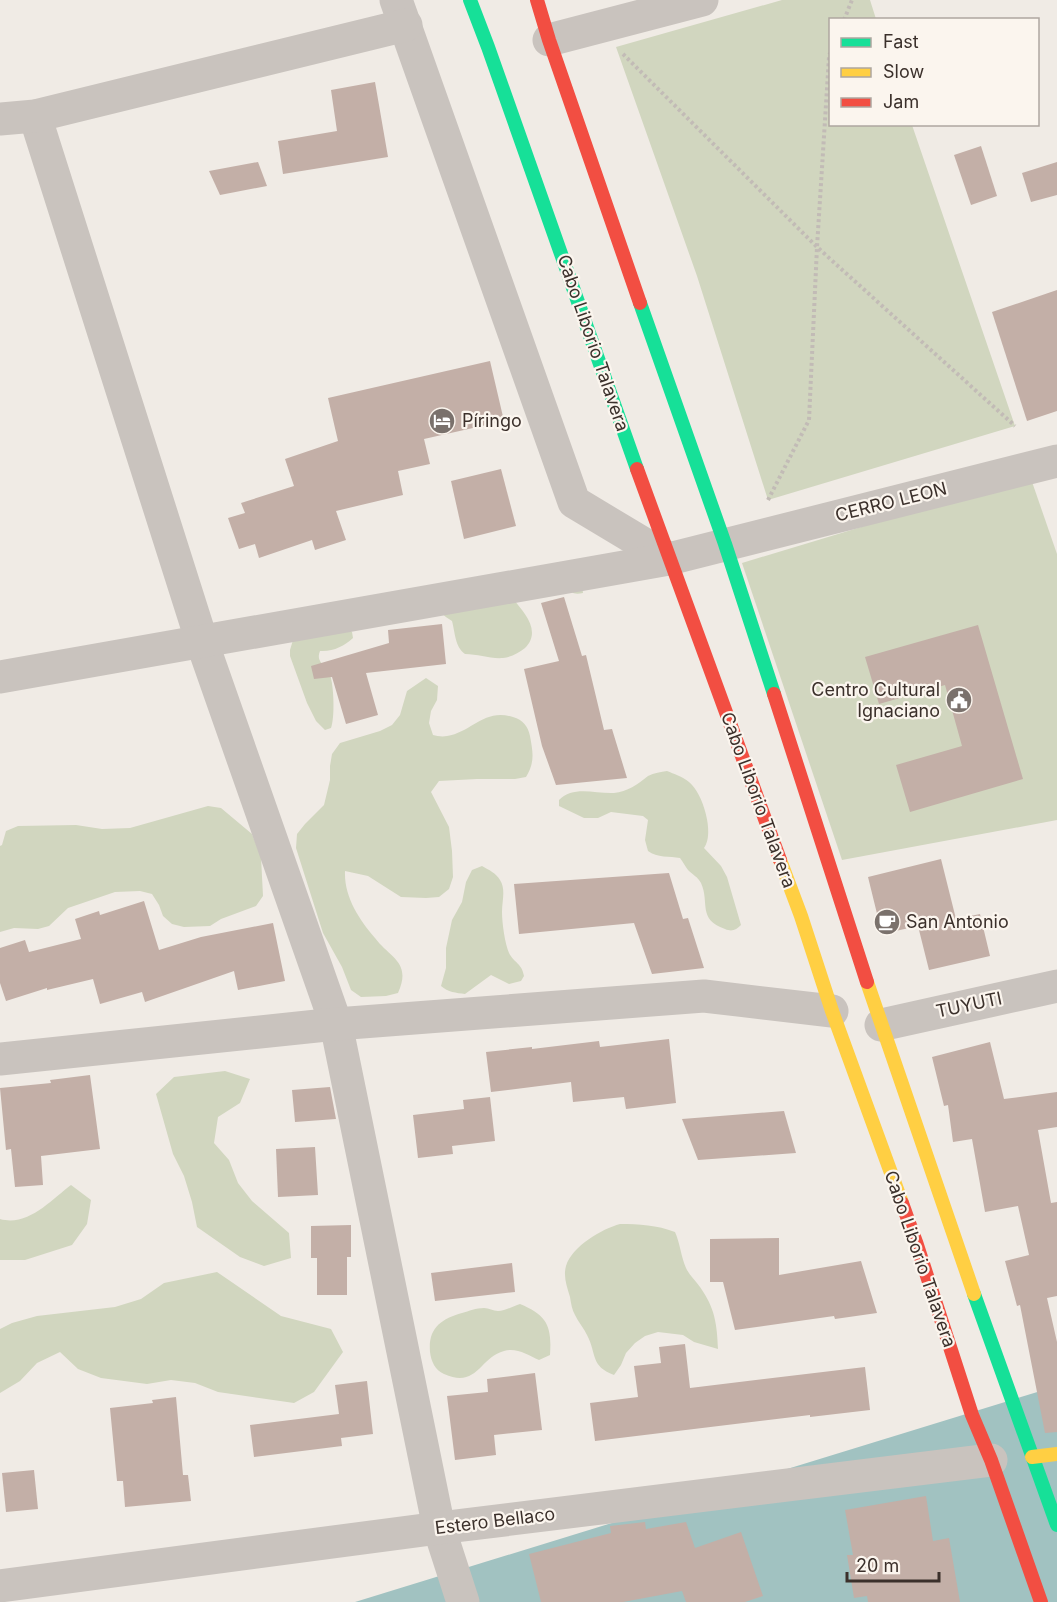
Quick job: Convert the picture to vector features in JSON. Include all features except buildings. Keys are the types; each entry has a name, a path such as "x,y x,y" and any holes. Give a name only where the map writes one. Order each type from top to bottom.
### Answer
{"main road":[{"name":"Cabo Liborio Talavera","path":"470,0 669,559 801,916 832,1011 916,1242 972,1415 991,1461 1041,1602"},
{"path":"537,0 725,544 880,1025 1057,1525"},
{"path":"1032,1457 1057,1454"}],"street":[{"path":"549,40 702,0"},
{"path":"0,119 36,116 401,12 574,502 669,559"},
{"path":"36,116 202,642 336,1024 439,1528 463,1602"},
{"name":"CERRO LEON","path":"0,677 669,559 1057,461"},
{"name":"TUYUTI","path":"880,1025 1057,986"},
{"path":"0,1059 336,1024 704,996 832,1011"},
{"name":"Estero Bellaco","path":"0,1586 439,1528 991,1461"}],"path":[{"path":"845,18 852,0"},
{"path":"616,47 817,247 1014,426"},
{"path":"768,500 809,420 829,57"}],"green space":[{"path":"782,0 870,0 876,18 829,18 829,126 912,126 1015,426 768,500 697,276 616,47"},
{"name":"Centro Cultural Ignaciano","path":"1030,476 1057,554 1057,820 842,860 742,563"},
{"path":"571,572 580,581 583,593 573,593 566,586 560,585 540,589 513,599 530,622 532,635 525,648 509,657 465,654 457,643 452,621 438,608 438,601 443,599 502,593 528,577"},
{"path":"341,623 352,632 353,638 338,648 320,651 319,655 320,661 330,675 333,694 331,728 325,730 316,721 307,703 290,656 290,650 296,630"},
{"path":"426,678 438,686 437,700 431,711 429,723 433,735 456,734 494,716 517,718 528,729 532,747 532,762 526,777 439,781 431,792 449,827 452,851 453,877 449,889 439,897 401,897 368,876 345,871 347,890 358,915 369,931 397,961 402,974 402,983 398,993 361,997 351,990 342,967 323,933 296,848 297,834 324,805 330,780 332,754 340,743 392,725 400,715 407,691"},
{"path":"667,771 689,782 703,804 708,824 707,842 704,848 721,866 727,877 741,925 736,929 727,930 716,925 707,915 701,883 680,858 659,856 648,851 645,840 648,820 643,816 611,812 598,818 584,818 559,806 559,800 571,793 578,791 619,792 632,787 650,775"},
{"path":"208,806 221,808 252,834 261,857 263,896 256,906 221,919 210,926 184,927 172,924 163,916 152,894 140,891 115,892 68,908 49,926 38,929 14,928 0,932 0,846 6,831 18,826 76,825 102,829 130,828"},
{"path":"482,866 494,874 502,884 502,917 506,944 511,956 522,968 524,976 521,981 509,984 491,975 465,994 455,993 441,986 446,968 446,948 452,920 462,902 466,882 472,870"},
{"path":"225,1071 250,1079 240,1103 218,1117 214,1143 229,1160 238,1183 252,1201 289,1233 291,1258 264,1266 240,1257 197,1227 184,1176 173,1154 156,1094 174,1077"},
{"path":"71,1185 91,1200 87,1224 72,1245 25,1260 0,1260 0,1219 20,1219 29,1216"},
{"path":"620,1224 648,1225 675,1232 686,1268 712,1309 718,1349 694,1342 683,1335 658,1332 645,1336 635,1343 626,1353 614,1375 601,1368 595,1359 587,1335 573,1311 565,1270 569,1259 581,1245 597,1234"},
{"path":"217,1272 281,1316 331,1329 343,1352 314,1392 294,1403 218,1392 195,1383 171,1380 147,1384 101,1378 78,1369 60,1352 37,1363 20,1381 0,1393 0,1329 37,1316 115,1307 141,1299 164,1283"},
{"path":"520,1304 542,1317 546,1323 550,1336 550,1355 539,1360 517,1351 504,1351 464,1378 455,1378 436,1368 432,1362 430,1344 434,1331 442,1322 475,1309 501,1311"}],"water":[{"path":"1057,1386 1057,1602 355,1602"}],"traffic: fast":[{"path":"470,0 637,469"},
{"path":"640,303 725,544 774,694"},
{"path":"974,1294 1057,1525"}],"traffic: slow":[{"path":"780,860 902,1203"},
{"path":"867,982 974,1294"},
{"path":"1032,1457 1057,1454"}],"traffic: jam":[{"path":"537,0 640,303"},
{"path":"637,469 780,860"},
{"path":"774,694 867,982"},
{"path":"902,1203 972,1415 991,1460 1041,1602"}],"place":[{"name":"Píringo","path":"442,421"},
{"name":"Centro Cultural Ignaciano","path":"959,700"},
{"name":"San Antonio","path":"887,922"}]}
